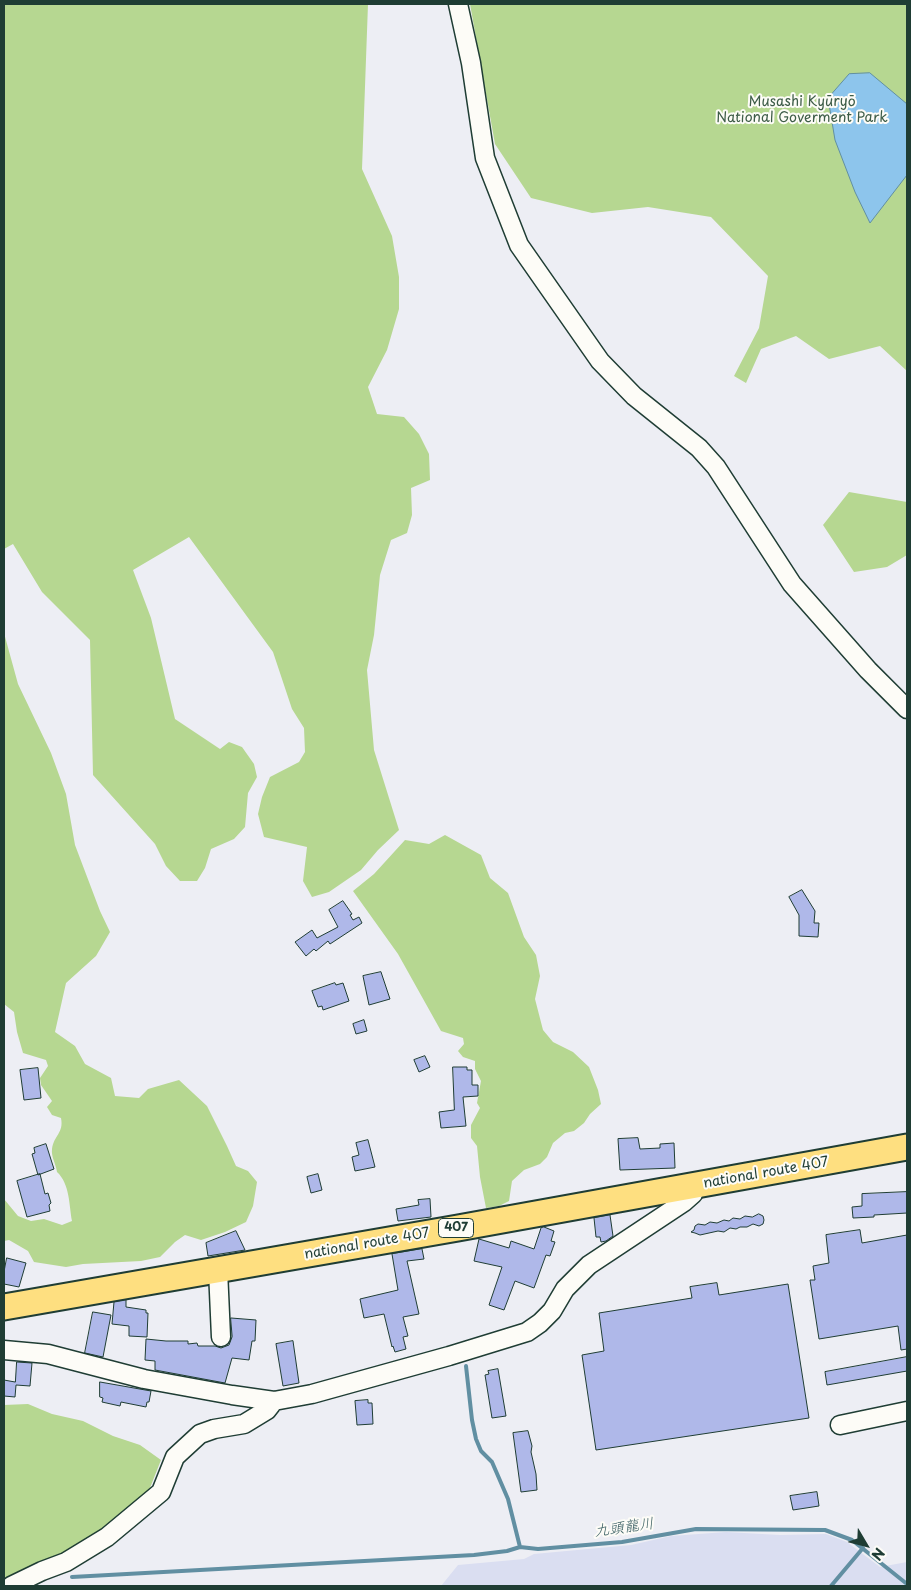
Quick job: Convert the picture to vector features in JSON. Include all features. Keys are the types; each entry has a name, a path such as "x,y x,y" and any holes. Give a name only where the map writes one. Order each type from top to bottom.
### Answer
{"highway":[{"name":"national route 407","path":"4,1307 907,1147"}],"street":[{"path":"458,4 471,63 485,158 519,245 600,361 634,396 684,435 716,467 792,584 868,670 907,709"},
{"path":"4,1350 48,1354 144,1379 274,1401 344,1386 527,1332 552,1311 564,1289 589,1265 684,1202 693,1194 695,1185"},
{"path":"218,1270 221,1337"},
{"path":"11,1586 66,1562 107,1537 161,1492 175,1457 200,1434 214,1429 244,1424 267,1410 274,1401"},
{"path":"840,1425 907,1411"}],"shaded area":[{"path":"726,1532 780,1535 826,1534 847,1542 880,1567 907,1562 907,1586 441,1586 458,1565 524,1559 534,1554 631,1545 671,1536"}],"green space":[{"path":"4,4 368,4 362,169 392,236 399,277 399,309 387,350 368,387 377,414 404,417 419,434 429,454 430,480 411,488 412,515 407,533 391,540 380,575 374,635 367,670 374,750 399,830 361,870 329,892 312,897 303,881 307,847 264,837 258,814 262,797 270,777 299,762 305,752 304,728 292,709 273,652 189,537 133,570 151,618 175,719 220,749 229,742 242,747 254,764 257,777 248,793 245,827 234,839 211,849 205,868 197,881 180,881 166,866 155,844 93,775 90,640 42,592 13,544 4,549"},
{"name":"Musashi Kyūryō National Goverment Park","path":"470,4 907,4 907,371 880,346 829,359 796,336 761,349 746,383 734,376 759,328 768,276 711,217 648,207 592,213 531,198 495,144"},
{"path":"849,492 907,502 907,555 887,567 854,572 823,525"},
{"path":"4,633 18,684 51,753 66,794 75,845 110,932 96,956 66,983 55,1032 75,1046 85,1064 111,1078 115,1096 139,1098 148,1089 179,1080 207,1106 236,1166 248,1171 257,1182 253,1206 246,1222 201,1240 185,1235 160,1257 141,1261 83,1264 66,1267 34,1262 28,1251 9,1240 4,1241 4,1199 18,1216 31,1221 44,1219 62,1225 72,1221 67,1189 57,1172 52,1152 53,1144 60,1131 61,1118 52,1115 47,1107 52,1101 41,1085 40,1078 48,1066 46,1060 23,1053 14,1012 4,1004"},
{"path":"445,835 481,855 490,878 508,893 524,937 536,955 540,976 535,999 543,1030 553,1042 573,1052 589,1067 601,1104 590,1114 584,1123 574,1131 565,1133 553,1143 547,1157 540,1164 524,1170 512,1181 509,1201 499,1206 486,1208 477,1146 471,1138 471,1125 480,1108 477,1103 481,1081 475,1069 475,1061 463,1057 458,1051 464,1044 463,1038 441,1031 398,954 353,891 374,874 405,840 429,844"},
{"path":"28,1404 52,1414 83,1421 113,1436 140,1445 161,1460 148,1493 102,1533 4,1585 4,1405"}],"water":[{"path":"870,73 907,104 907,175 870,223 855,192 835,140 828,98 849,74"}],"building":[{"path":"802,890 815,911 814,923 819,923 818,937 799,936 799,915 789,897"},
{"path":"343,901 352,914 350,915 353,920 359,917 362,923 330,944 328,941 316,951 314,949 306,956 295,942 312,930 317,938 338,927 329,910"},
{"path":"381,972 390,999 369,1005 363,976"},
{"path":"335,983 336,985 343,983 349,1001 323,1010 322,1006 318,1007 312,991"},
{"path":"364,1020 367,1031 356,1034 353,1024"},
{"path":"425,1056 430,1067 419,1072 414,1060"},
{"path":"453,1067 467,1067 467,1070 472,1070 472,1085 478,1085 478,1096 463,1097 466,1126 441,1128 439,1112 454,1110"},
{"path":"38,1068 41,1098 24,1100 20,1070"},
{"path":"638,1138 640,1149 660,1148 660,1144 674,1143 675,1168 620,1170 618,1139"},
{"path":"368,1140 375,1167 355,1171 352,1157 359,1155 356,1143"},
{"path":"46,1144 54,1169 38,1175 32,1154 35,1153 34,1148"},
{"path":"40,1174 45,1194 48,1193 51,1203 49,1205 50,1211 27,1217 17,1181"},
{"path":"318,1174 322,1190 311,1193 307,1177"},
{"path":"907,1192 907,1213 853,1218 852,1207 862,1206 862,1194"},
{"path":"430,1199 431,1217 398,1221 396,1209 419,1205 418,1200"},
{"path":"759,1214 763,1216 764,1220 763,1224 759,1226 753,1224 736,1229 730,1228 724,1232 718,1231 700,1235 691,1232 698,1224 705,1225 710,1222 717,1223 724,1220 729,1221 733,1218 740,1219 745,1216 752,1217"},
{"path":"610,1215 613,1236 601,1242 600,1237 596,1237 594,1218"},
{"path":"544,1227 554,1231 551,1241 555,1242 550,1256 546,1255 534,1288 515,1281 504,1310 489,1305 502,1267 474,1261 479,1239 509,1248 511,1241 534,1249 541,1228"},
{"path":"860,1230 862,1243 907,1235 907,1349 901,1350 898,1326 819,1339 810,1280 815,1280 813,1266 829,1263 826,1235"},
{"path":"236,1231 245,1250 208,1256 206,1243"},
{"path":"422,1249 424,1259 407,1261 419,1314 403,1317 408,1336 403,1337 406,1349 395,1352 384,1314 364,1318 360,1299 398,1290 392,1254"},
{"path":"7,1258 26,1263 19,1287 4,1284"},
{"path":"717,1283 719,1295 788,1284 809,1418 596,1450 582,1355 604,1351 599,1313 692,1298 690,1287"},
{"path":"126,1300 126,1307 146,1310 146,1313 148,1313 147,1337 129,1336 129,1326 112,1324 114,1302"},
{"path":"93,1312 111,1315 103,1357 85,1353"},
{"path":"231,1318 256,1320 255,1341 252,1341 249,1360 232,1358 225,1383 155,1370 155,1361 145,1360 146,1339 188,1341 188,1344 197,1343 198,1346 221,1348 229,1345 232,1337"},
{"path":"293,1341 299,1383 283,1386 276,1344"},
{"path":"907,1357 907,1371 827,1385 825,1372"},
{"path":"17,1362 32,1363 30,1386 16,1385 15,1397 4,1396 4,1380 15,1382"},
{"path":"498,1369 506,1416 492,1418 485,1375 489,1374 488,1371"},
{"path":"100,1382 151,1391 149,1402 147,1402 146,1407 121,1402 120,1406 102,1402"},
{"path":"368,1400 368,1403 372,1403 373,1424 357,1425 355,1401"},
{"path":"528,1431 532,1446 531,1452 536,1474 537,1490 521,1492 513,1433"},
{"path":"817,1492 819,1506 793,1510 790,1496"}],"waterway":[{"name":"九頭龍川","path":"466,1366 476,1439 481,1451 492,1462 508,1499 520,1547 538,1549 622,1542 696,1529 825,1530 852,1540 907,1584"},
{"path":"72,1577 474,1555 507,1551 520,1547"},
{"path":"831,1586 863,1548"}]}
